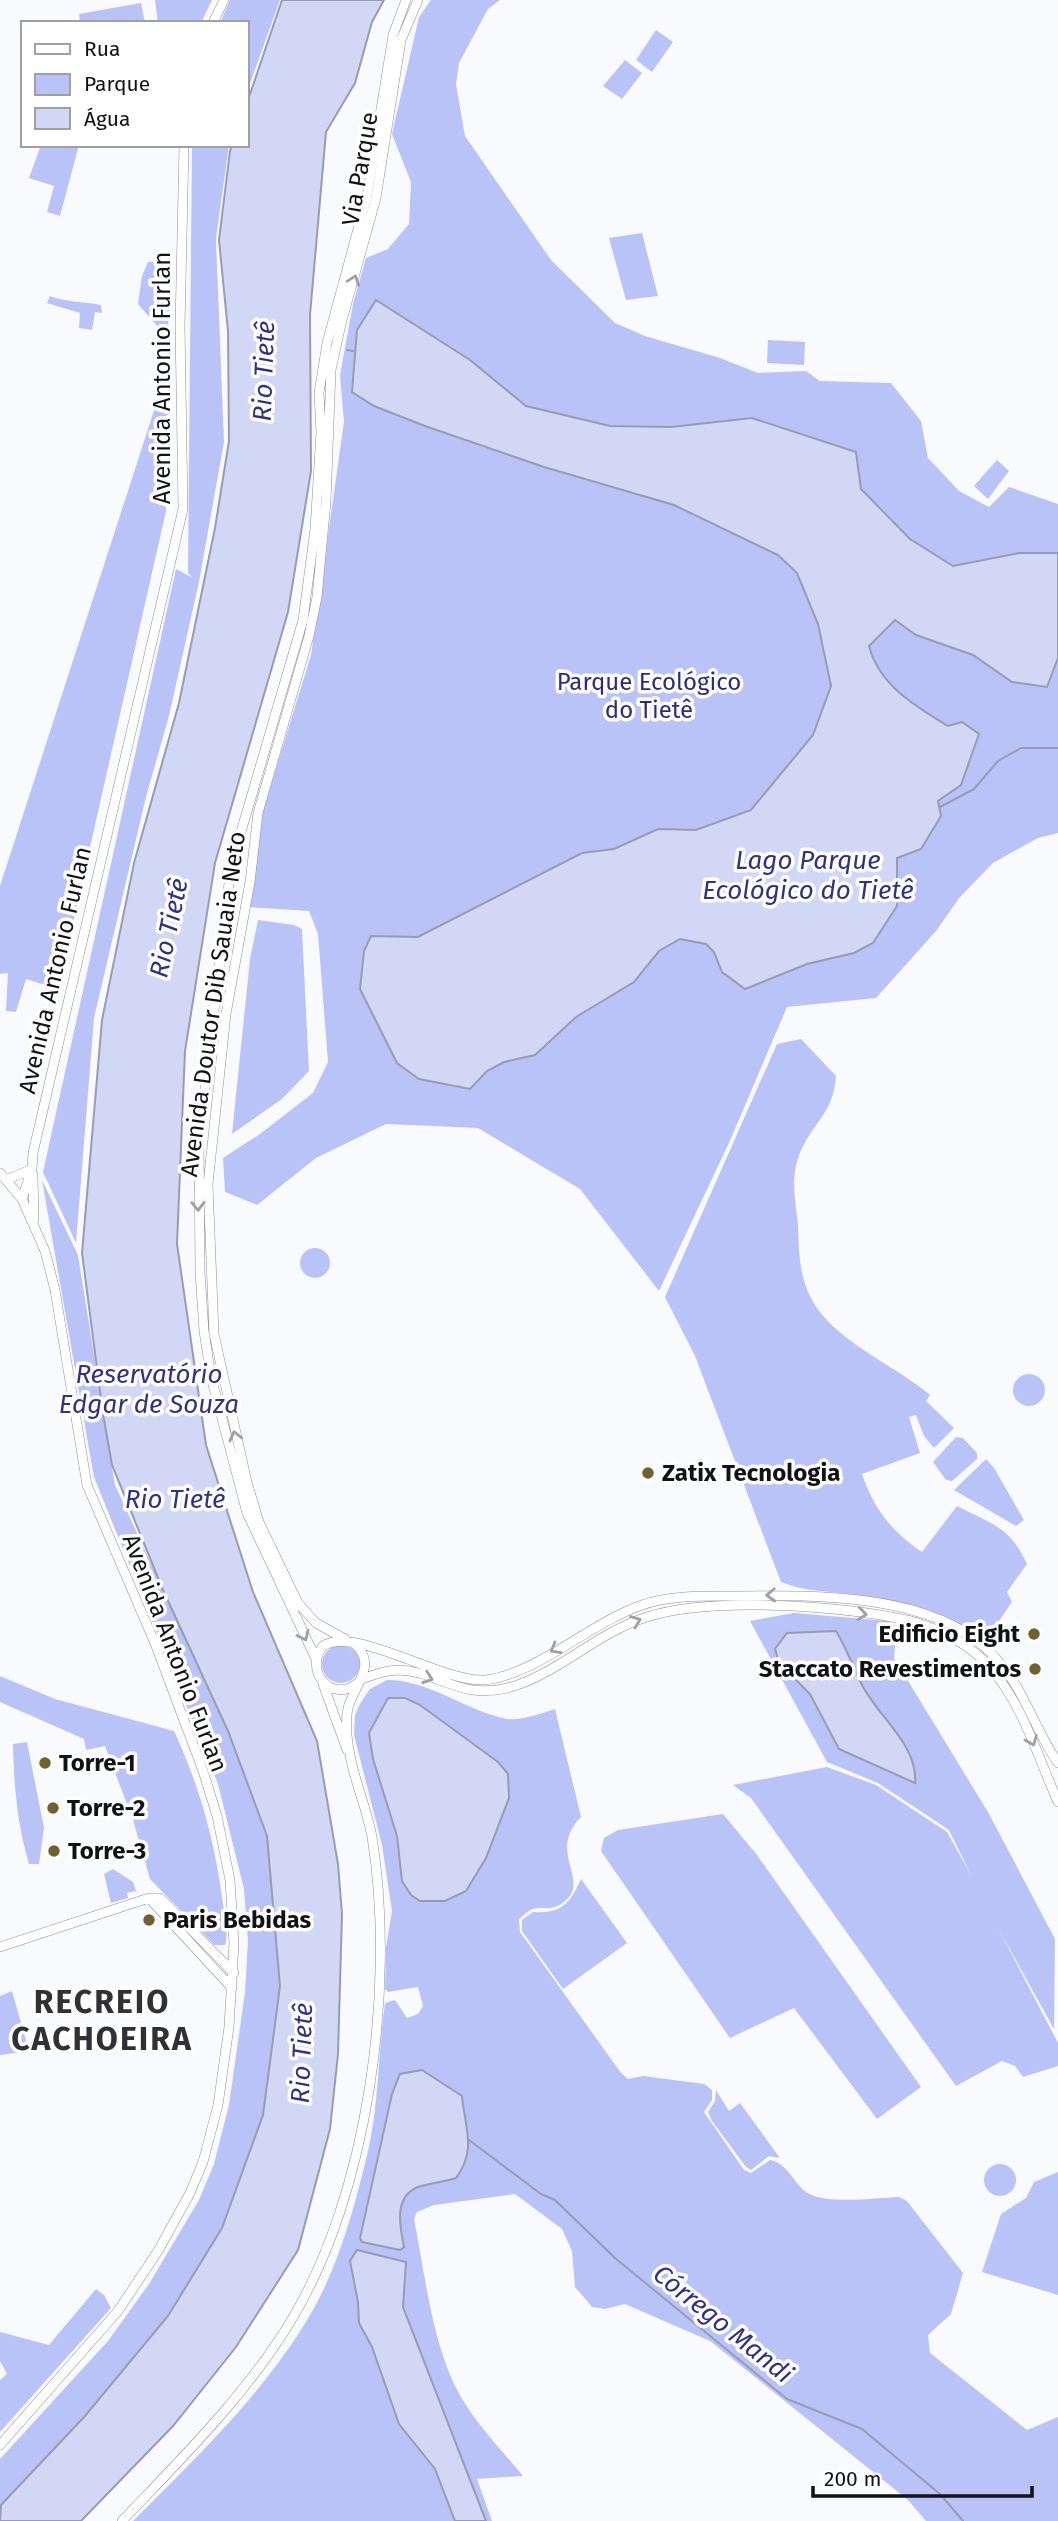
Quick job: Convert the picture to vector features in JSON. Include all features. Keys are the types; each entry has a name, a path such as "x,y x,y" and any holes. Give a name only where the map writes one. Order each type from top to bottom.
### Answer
{"main road":[{"path":"214,21 224,0"},
{"name":"Via Parque","path":"331,344 362,216 393,35 406,0"},
{"name":"Via Parque","path":"331,344 376,198 401,40 418,0"},
{"name":"Avenida Antonio Furlan","path":"0,2445 118,2311 158,2251 191,2193 212,2134 218,2105 234,1973 230,1881 217,1816 156,1646 87,1485 55,1290 35,1226 22,1199 32,1169 33,1153 93,885 183,509 180,326 184,147"},
{"name":"Avenida Doutor Dib Sauaia Neto","path":"316,1659 247,1513 225,1436 204,1331 198,1167 231,866 306,608 317,500 319,393 331,344"},
{"name":"Avenida Doutor Dib Sauaia Neto","path":"331,344 326,502 315,607 261,796 226,1014 208,1184 214,1334 228,1409 259,1522 298,1603 316,1623 349,1641 456,1676 481,1680 496,1678 528,1665 622,1613 672,1598 788,1595 905,1609 946,1622 983,1646 1028,1702 1058,1763"},
{"path":"231,866 242,863 251,869"},
{"path":"226,908 233,916 243,914"},
{"path":"33,1153 35,1226"},
{"path":"22,1199 3,1176 32,1169"},
{"path":"322,1682 337,1690 353,1687 361,1680 380,1672 401,1670 475,1692 510,1687 530,1680 625,1625 674,1611 800,1605 912,1622 955,1640 987,1664 1018,1707 1058,1802"},
{"path":"122,2521 231,2403 274,2348 306,2294 340,2216 366,2096 376,2028 379,1909 372,1835 350,1756 318,1676 316,1659 330,1641 349,1641 366,1658 347,1717 350,1756"},
{"path":"149,1898 218,1964 234,1973"},
{"path":"0,1947 149,1898 160,1898 210,1949 232,1988"},
{"path":"210,1949 226,1951 234,1943"}],"green space":[{"path":"155,0 212,0 202,21 158,21"},
{"path":"230,0 280,0 248,89 248,21 221,21"},
{"name":"Parque Ecológico do Tietê","path":"431,0 500,0 488,9 459,63 456,84 465,136 551,260 615,323 645,336 720,358 758,373 806,371 820,381 891,383 921,421 928,458 959,491 989,507 1009,487 1058,504 1058,833 1038,838 993,863 960,897 936,931 876,998 787,1007 729,1143 659,1291 580,1189 478,1128 386,1124 316,1158 257,1205 225,1192 223,1158 260,1134 313,1093 328,1062 318,934 309,911 248,907 262,814 311,655 344,422 340,375 353,304 366,258 388,249 409,224 411,182 392,134 419,17"},
{"path":"141,3 145,21 80,21 79,14"},
{"path":"656,30 673,42 652,72 636,60"},
{"path":"625,60 642,73 622,99 603,86"},
{"path":"40,147 78,147 60,216 47,212 54,186 29,178"},
{"path":"192,147 229,147 216,239 224,442 199,582 169,716 146,797 94,1018 76,1243 43,1172 176,569 193,578 188,573"},
{"path":"642,233 658,296 626,300 609,238"},
{"path":"148,262 163,262 171,274 168,328 158,327 138,304 142,276"},
{"path":"50,296 101,305 102,313 95,312 92,330 79,328 80,313 47,303"},
{"path":"768,340 805,342 804,365 767,363"},
{"path":"160,392 168,404 166,511 58,989 26,979 16,1012 6,1011 8,973 0,974 0,886"},
{"path":"997,460 1009,471 988,499 974,486"},
{"path":"258,920 294,925 302,929 309,1071 282,1099 232,1134 250,959"},
{"path":"801,1039 836,1076 830,1101 801,1150 794,1177 799,1253 807,1290 821,1313 834,1327 930,1395 926,1401 954,1428 934,1448 924,1436 916,1415 909,1417 920,1453 862,1474 878,1509 901,1536 922,1552 957,1506 999,1528 1014,1542 1027,1564 1007,1592 1012,1602 986,1640 940,1617 907,1606 856,1595 799,1588 781,1582 695,1356 665,1297 777,1044"},
{"path":"42,1180 78,1255 115,1485 228,1731 267,1836 280,1986 263,2115 222,2228 168,2316 85,2416 0,2506 0,2459 108,2341 149,2284 199,2200 214,2164 229,2105 245,1992 248,1941 244,1889 218,1784 94,1477"},
{"path":"315,1248 326,1252 330,1263 326,1274 315,1278 304,1274 300,1263 304,1252"},
{"path":"1029,1374 1040,1379 1045,1390 1040,1401 1029,1406 1018,1401 1013,1390 1018,1379"},
{"path":"956,1437 963,1438 977,1453 977,1459 952,1481 946,1480 933,1462"},
{"path":"986,1459 1024,1520 1016,1526 954,1490"},
{"path":"794,1613 888,1621 897,1627 894,1658 988,1812 1055,1939 1054,2029 998,1928 1058,2043 1058,2066 1023,2077 1015,2066 1002,2061 956,2086 751,1798 733,1785 827,1767 876,1785 947,1832 971,1875 949,1830 878,1783 827,1762 750,1621"},
{"path":"341,1645 354,1651 360,1664 354,1677 341,1683 328,1677 322,1664 328,1651"},
{"path":"0,1676 55,1699 174,1731 191,1771 210,1833 226,1921 225,1945 214,1945 150,1879 133,1820 105,1746 86,1750 84,1739 0,1702"},
{"path":"387,1680 418,1685 477,1710 507,1719 524,1718 555,1709 581,1817 571,1830 568,1842 574,1884 571,1894 564,1902 552,1908 533,1909 519,1919 520,1932 628,2079 643,2076 704,2084 712,2090 712,2100 704,2112 744,2170 751,2173 770,2160 781,2165 801,2188 814,2196 851,2200 899,2197 907,2201 963,2273 951,2314 928,2335 930,2353 1027,2430 1058,2417 1058,2521 926,2521 908,2500 710,2341 625,2304 605,2309 592,2307 575,2287 572,2251 562,2229 515,2194 434,2205 417,2212 414,2219 434,2325 455,2386 478,2422 523,2476 477,2479 492,2521 133,2521 202,2452 246,2403 286,2352 316,2305 343,2241 368,2151 385,2003 395,2000 407,2018 418,2014 423,2006 418,1987 388,1992 385,1989 386,1947 392,1911 382,1845 354,1735 355,1715 361,1702 370,1689"},
{"path":"27,1742 44,1828 39,1864 29,1864 15,1790 13,1744"},
{"path":"723,1814 757,1855 921,2087 877,2119 794,2008 730,2038 601,1851 604,1838 618,1830"},
{"path":"113,1869 133,1882 137,1894 135,1891 127,1893 128,1898 111,1903 104,1874"},
{"path":"581,1879 627,1943 563,1989 522,1931 522,1920 533,1912 551,1911 564,1905"},
{"path":"12,1991 29,2051 0,2055 0,1996"},
{"path":"716,2090 729,2111 740,2103 780,2158 769,2156 751,2170 746,2167 708,2112 715,2101"},
{"path":"1000,2164 1011,2169 1016,2180 1011,2191 1000,2196 989,2191 984,2180 989,2169"},
{"path":"1058,2172 1058,2295 982,2272 1001,2214 1026,2198 1034,2182"},
{"path":"96,2289 104,2295 111,2308 0,2432 0,2380 7,2374 0,2361 0,2332 49,2345"}],"water":[{"path":"282,0 384,0 372,22 355,83 326,132 310,315 311,471 288,612 215,863 185,1051 177,1244 206,1445 253,1592 317,1741 338,1864 342,1914 338,2054 330,2129 298,2250 236,2347 173,2426 81,2521 0,2521 1,2505 85,2416 168,2316 222,2228 263,2115 280,1986 267,1836 228,1731 163,1590 112,1465 82,1253 102,1020 134,863 179,703 215,528 229,441 228,331 219,240 230,151 231,147 248,147 248,100"},
{"name":"Lago Parque Ecológico do Tietê","path":"376,300 470,360 526,406 610,426 671,427 752,418 856,452 861,489 910,539 953,566 1019,553 1058,553 1058,658 1047,687 1012,682 973,655 916,635 895,620 869,646 881,672 911,702 948,726 962,722 979,734 961,785 938,801 941,816 921,849 897,858 897,906 873,943 854,953 807,964 745,989 722,972 714,952 706,944 680,939 659,951 634,982 576,1017 535,1055 504,1062 487,1071 470,1089 419,1079 397,1063 360,989 364,951 371,936 418,937 582,853 614,849 658,829 696,830 751,810 813,735 831,686 818,624 797,573 778,555 674,505 544,467 425,426 374,406 352,392 357,330"},
{"path":"836,1631 869,1697 904,1744 914,1769 915,1783 839,1749 810,1694 779,1663 775,1649 787,1633"},
{"path":"388,1698 405,1698 420,1705 498,1762 508,1774 509,1798 486,1858 466,1891 445,1901 420,1901 411,1895 402,1881 397,1836 373,1759 369,1733"},
{"path":"422,2070 462,2096 468,2139 466,2158 456,2178 418,2187 405,2198 400,2213 404,2247 400,2250 362,2242 360,2238 392,2094 400,2074"},
{"path":"357,2250 406,2262 403,2307 486,2521 455,2521 435,2469 399,2424 372,2347 359,2323 350,2261"}],"waterway":[{"path":"347,350 353,351"},
{"path":"940,807 974,789 998,761 1021,748 1058,748"},
{"name":"Córrego Mandi","path":"469,2140 541,2194 555,2200 615,2258 787,2399 862,2429 940,2494 963,2521"}],"place":[{"name":"Zatix Tecnologia","path":"648,1473"},
{"name":"Edificio Eight","path":"1034,1634"},
{"name":"Staccato Revestimentos","path":"1035,1669"},
{"name":"Torre-1","path":"45,1763"},
{"name":"Torre-2","path":"53,1808"},
{"name":"Torre-3","path":"54,1851"},
{"name":"Paris Bebidas","path":"149,1920"}],"district":[{"name":"RECREIO CACHOEIRA","path":"102,2020"}],"water label":[{"name":"Rio Tietê","path":"264,371"},
{"name":"Rio Tietê","path":"169,928"},
{"name":"Reservatório Edgar de Souza","path":"149,1389"},
{"name":"Rio Tietê","path":"175,1499"},
{"name":"Rio Tietê","path":"302,2053"}]}
